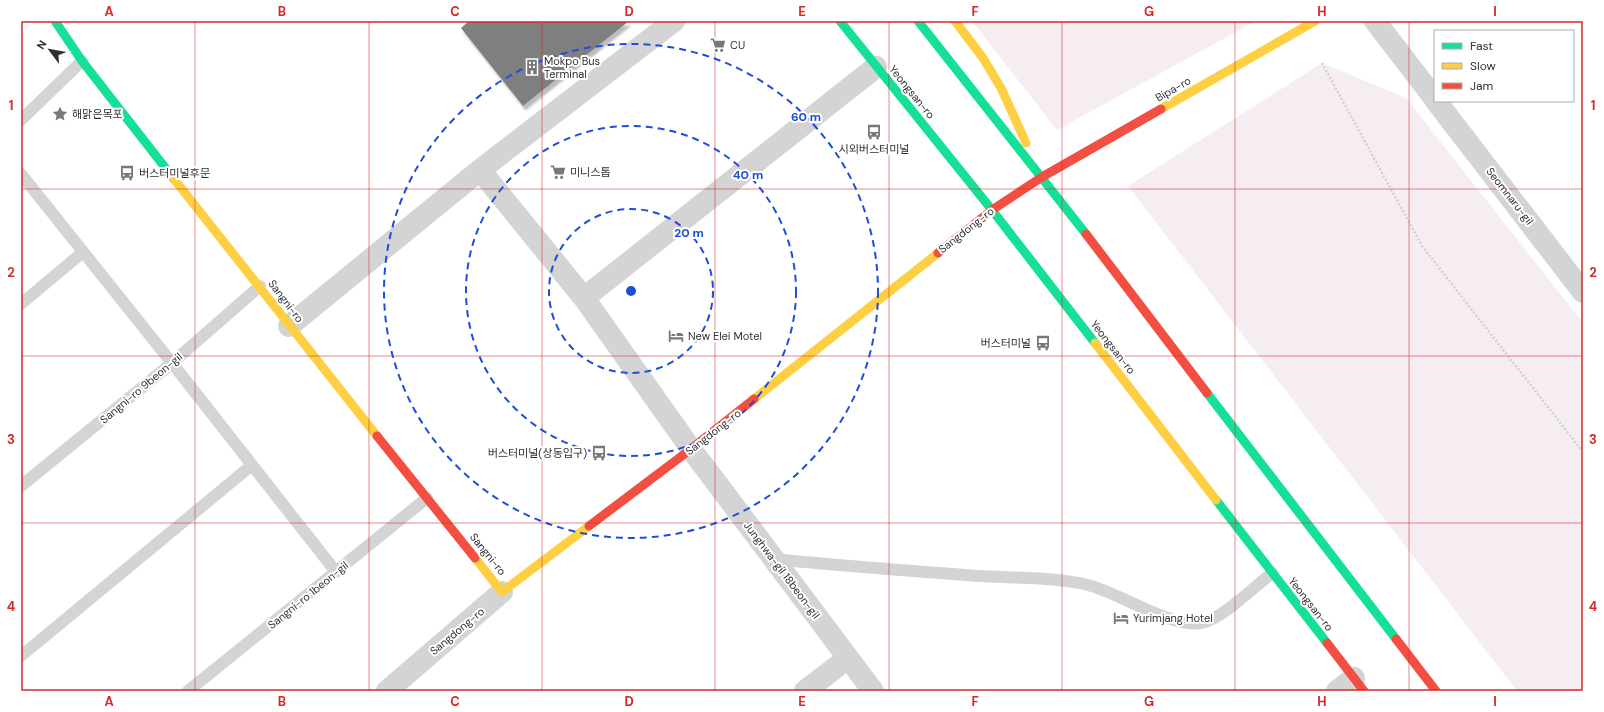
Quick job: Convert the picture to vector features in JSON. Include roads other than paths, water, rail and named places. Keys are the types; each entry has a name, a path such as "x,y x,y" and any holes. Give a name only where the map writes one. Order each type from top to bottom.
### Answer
{"street":[{"name":"Sangni-ro","path":"55,21 82,61 260,286 289,326 502,592"},
{"path":"289,326 480,170 674,21"},
{"name":"Yeongsan-ro","path":"840,21 992,210 1272,573 1351,687"},
{"path":"918,21 1042,177 1436,691"},
{"path":"955,21 983,58 1001,88 1042,177"},
{"name":"Bipa-ro","path":"1042,177 1315,21"},
{"name":"Seomnaru-gil","path":"1375,21 1434,97"},
{"path":"584,298 876,67"},
{"name":"Seomnaru-gil","path":"1438,102 1583,292"},
{"name":"Junghwa-gil 18beon-gil","path":"480,170 584,298 692,449 873,691"},
{"name":"Sangdong-ro","path":"387,691 502,592 692,449 992,210 1042,177"},
{"path":"805,691 848,658"}],"lane":[{"path":"21,120 82,61"},
{"path":"21,174 336,572"},
{"path":"21,304 83,252"},
{"name":"Sangni-ro 9beon-gil","path":"21,486 172,363 260,286"},
{"path":"21,656 252,465"},
{"name":"Sangni-ro 1beon-gil","path":"188,691 427,498"},
{"path":"774,559 869,568 1055,580 1088,585 1127,600 1173,621 1188,623 1201,623 1217,617 1272,573"}],"place":[{"name":"CU","path":"718,45"},
{"name":"Mokpo Bus Terminal","path":"532,67"},
{"name":"해맑은목포","path":"60,114"},
{"name":"시외버스터미널","path":"874,132"},
{"name":"미니스톱","path":"558,172"},
{"name":"버스터미널후문","path":"127,173"},
{"name":"New Elei Motel","path":"676,336"},
{"name":"버스터미널","path":"1043,343"},
{"name":"버스터미널(상동입구)","path":"599,453"},
{"name":"Yurimjang Hotel","path":"1121,618"}]}
